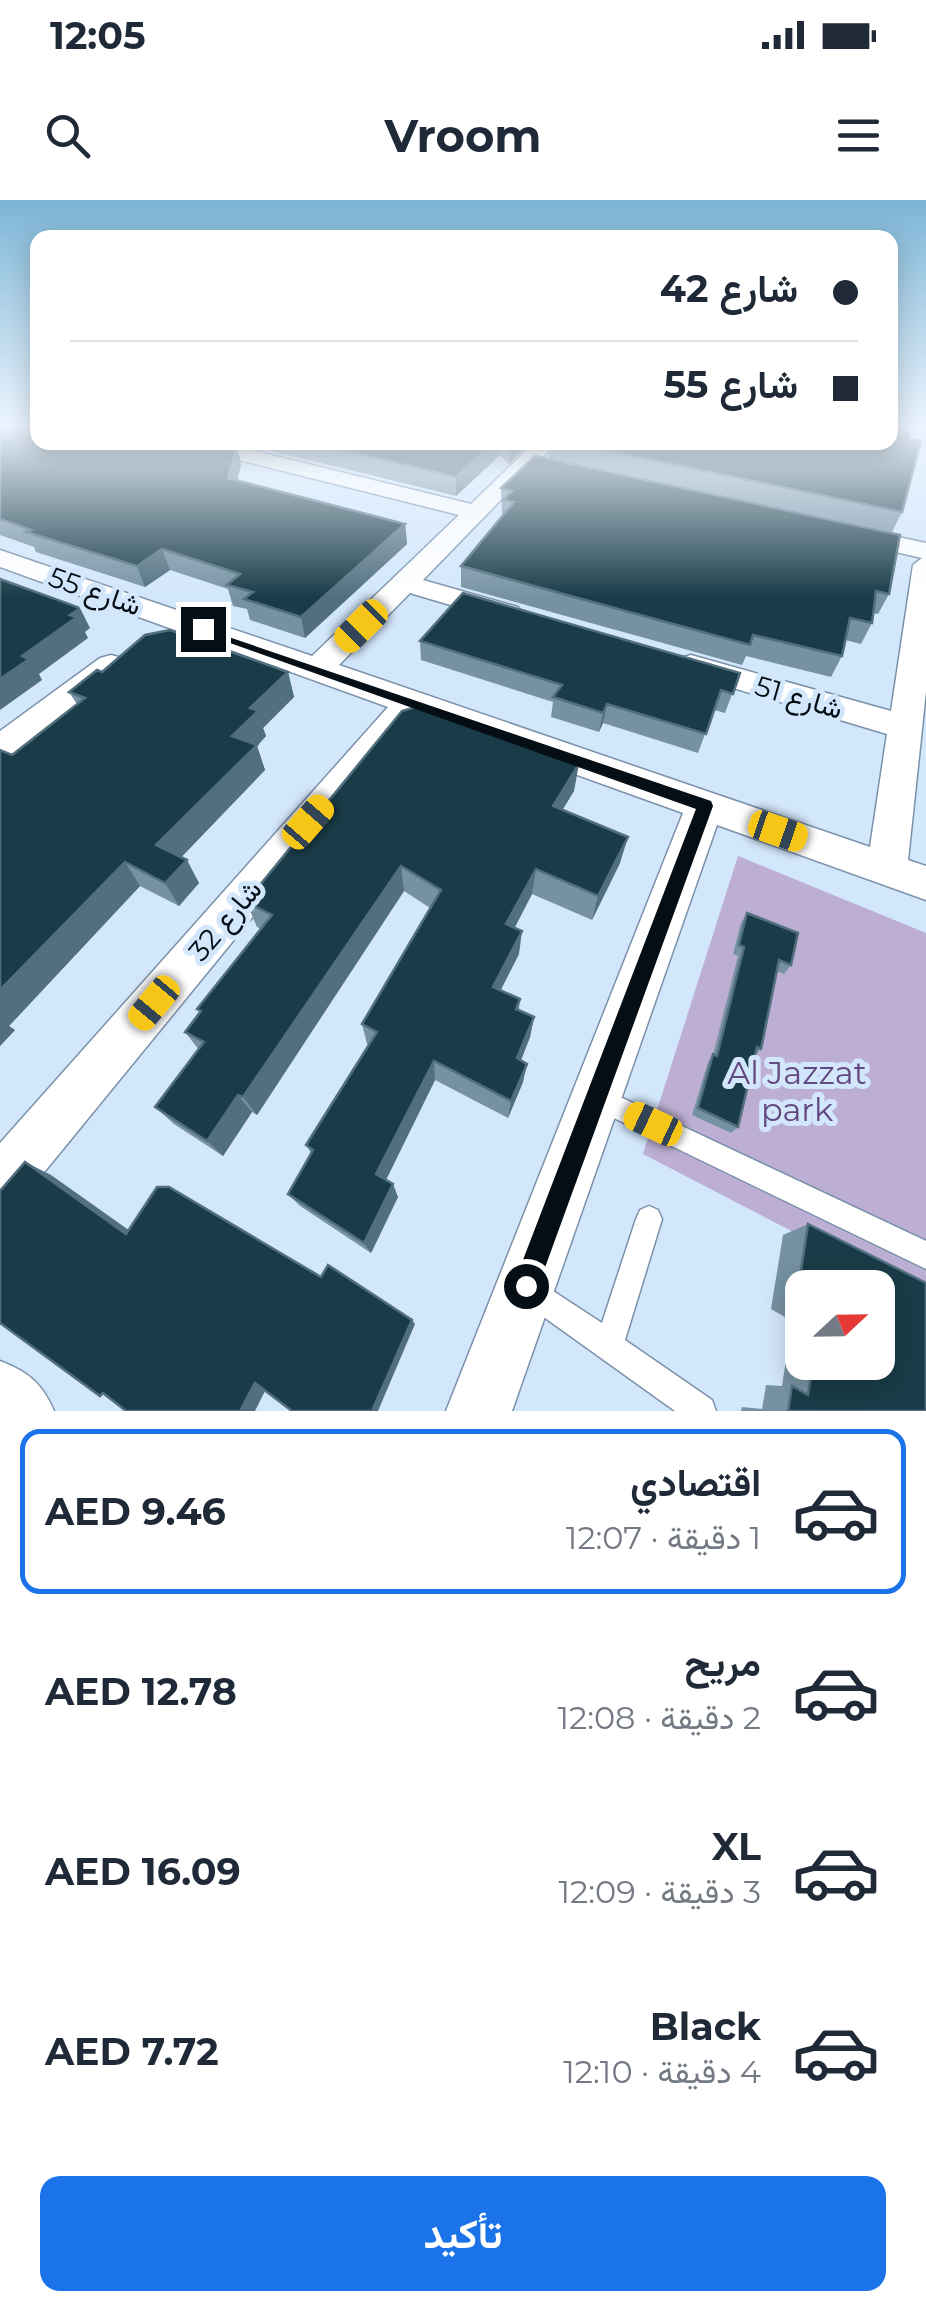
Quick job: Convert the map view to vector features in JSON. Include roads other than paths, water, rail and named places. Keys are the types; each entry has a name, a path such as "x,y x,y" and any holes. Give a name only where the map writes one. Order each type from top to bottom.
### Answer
{"street":[{"path":"364,485 476,512"},
{"path":"317,669 509,485"},
{"path":"831,530 926,551"},
{"name":"شارع 55","path":"0,558 926,883"},
{"path":"886,869 926,565"},
{"path":"405,583 535,620"},
{"path":"0,749 173,618"},
{"name":"شارع 51","path":"664,658 905,727"},
{"name":"شارع 32","path":"0,1184 411,702"},
{"path":"479,1411 705,806"},
{"path":"0,1393 21,1411"}],"lane":[{"path":"596,1098 926,1255"},
{"path":"608,1345 648,1218"},
{"path":"526,1286 701,1411"}],"park label":[{"name":"Al Jazzat park","path":"797,1090"}]}
